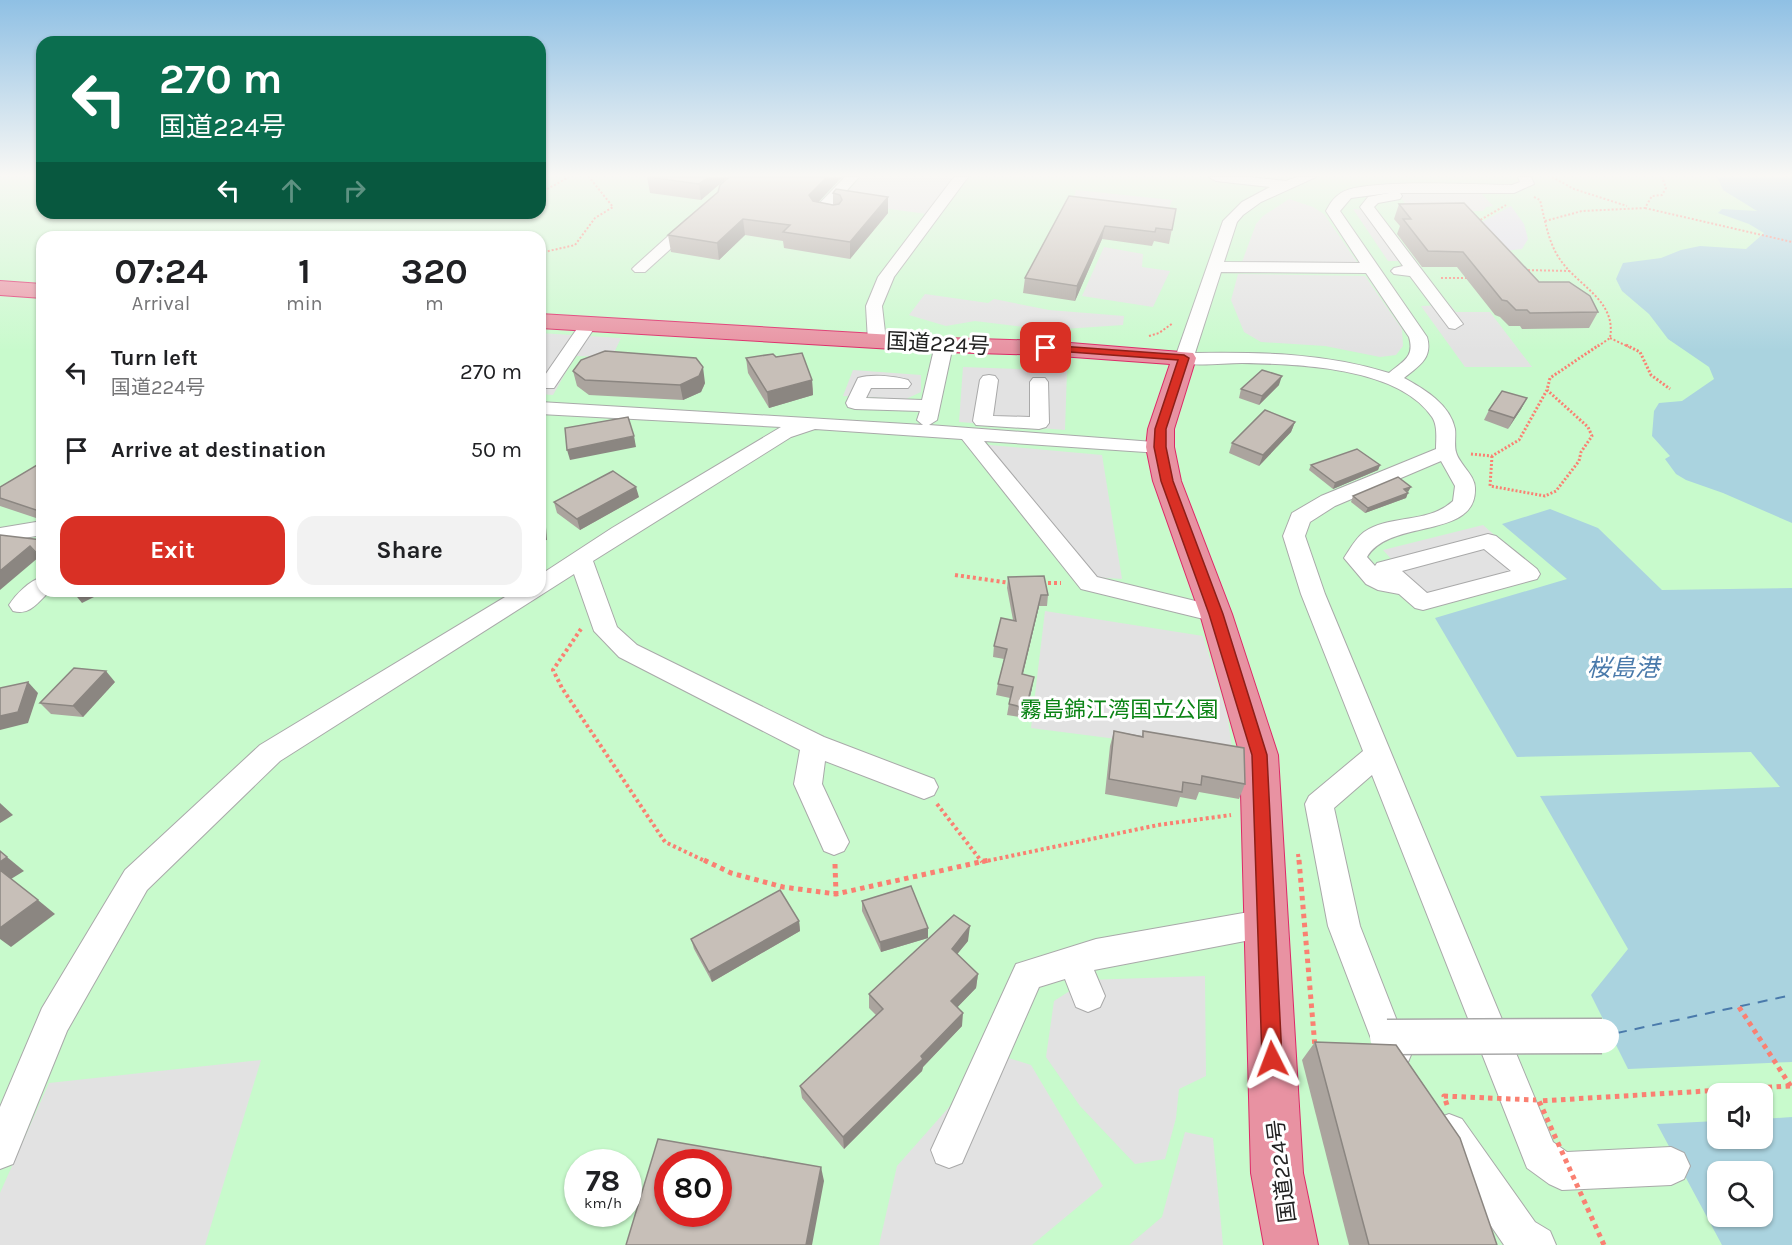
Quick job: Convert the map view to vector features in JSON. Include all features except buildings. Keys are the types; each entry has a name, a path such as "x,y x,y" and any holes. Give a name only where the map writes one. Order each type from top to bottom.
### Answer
{"highway":[{"path":"0,288 36,291"},
{"name":"国道224号","path":"546,321 1184,358 1161,429 1160,447 1167,481 1216,614 1259,755 1277,1173 1292,1245"}],"street":[{"path":"640,269 678,235"},
{"path":"877,341 874,306 886,277 917,235"},
{"path":"1225,235 1184,358 1231,357 1328,363 1372,372 1392,379 1424,398 1440,415 1446,428 1446,452 1465,486 1463,503 1449,514 1377,534 1361,546 1355,558 1366,574 1387,586 1406,586 1423,602 1529,573 1488,541 1385,568 1406,586"},
{"path":"1349,235 1418,337 1421,348 1416,358 1392,379"},
{"path":"1388,235 1455,324"},
{"path":"1214,267 1372,269 1416,274"},
{"path":"546,384 589,324"},
{"path":"925,431 944,345"},
{"path":"546,360 563,361"},
{"path":"989,380 983,421 1039,423 1040,382"},
{"path":"902,384 864,382 855,403 930,406"},
{"path":"546,408 813,423 1160,447"},
{"path":"546,582 620,533 784,433 813,423"},
{"path":"968,434 1089,583 1216,614"},
{"path":"1446,452 1328,501 1300,518 1294,536 1313,594 1540,1155 1562,1171 1671,1166"},
{"path":"0,535 36,529"},
{"path":"546,568 573,565"},
{"path":"573,565 606,631 628,651 814,745 924,787"},
{"path":"21,605 36,591"},
{"path":"0,1151 54,1020 136,880 270,753 522,597"},
{"path":"814,745 808,784 834,842"},
{"path":"1378,754 1319,804 1344,926 1387,1037 1521,1236 1536,1245"},
{"path":"949,1150 1028,975 1096,954 1266,923"},
{"path":"1074,961 1088,996"},
{"path":"1387,1037 1602,1036"}],"path":[{"path":"546,252 574,245 582,235"},
{"path":"1446,452 1492,456 1519,440 1547,390 1550,378 1558,370 1610,338 1614,328 1613,318 1598,299 1562,263 1549,235"},
{"path":"1762,235 1792,242"},
{"path":"1524,270 1570,271"},
{"path":"1416,274 1475,278"},
{"path":"1145,337 1172,326 1177,315"},
{"path":"1610,338 1640,352 1651,375 1670,389"},
{"path":"1492,456 1490,486 1522,494 1545,496 1556,490 1579,461 1581,452 1592,436 1588,428 1547,390"},
{"path":"955,575 993,582 1017,583"},
{"path":"1041,583 1089,583"},
{"path":"924,787 982,862"},
{"path":"1158,825 1236,815"},
{"path":"834,842 836,894"},
{"path":"1298,852 1315,1049"},
{"path":"1738,1007 1791,1087"},
{"path":"1604,1245 1539,1101 1791,1087"},
{"path":"1488,1098 1536,1100"}],"green space":[{"name":"霧島錦江湾国立公園","path":"0,235 36,235 36,597 546,597 546,235 1792,235 1792,1245 0,1245"}],"shaded area":[{"path":"1252,235 1339,235 1357,262 1242,262"},
{"path":"1371,235 1387,235 1406,261 1388,261"},
{"path":"1490,235 1527,235 1528,239 1522,249 1504,251"},
{"path":"1104,247 1143,254 1142,267 1170,271 1153,307 1082,296"},
{"path":"1238,274 1365,276 1402,329 1403,346 1396,355 1380,357 1325,346 1261,342 1244,332 1231,300"},
{"path":"925,294 988,303 994,299 1049,310 1124,316 1123,325 1049,330 975,321 946,326 909,315"},
{"path":"1450,305 1456,312 1490,312 1532,367 1465,367 1421,306"},
{"path":"546,333 621,338 612,357 575,356 553,395 546,394"},
{"path":"963,367 1067,371 1065,430 959,422"},
{"path":"853,370 921,375 921,392 906,399 843,396"},
{"path":"968,443 1102,455 1122,579 1077,576"},
{"path":"1483,525 1540,575 1434,606 1383,550"},
{"path":"1045,611 1203,636 1227,714 1233,754 1031,728"},
{"path":"1205,976 1206,1076 1179,1089 1176,1118 1165,1159 1135,1164 1080,1106 1046,1057 1054,1001 1087,980"},
{"path":"996,1054 1031,1065 1103,1186 1032,1245 879,1245 897,1166"},
{"path":"261,1060 205,1245 0,1245 0,1193 49,1083"},
{"path":"1185,1132 1213,1138 1223,1245 1129,1245 1162,1217"}],"water":[{"path":"1762,235 1792,235 1792,523 1723,493 1686,480 1676,474 1665,459 1670,456 1652,436 1654,411 1659,403 1682,401 1714,379 1709,367 1668,339 1649,314 1622,291 1616,279 1623,263 1661,258 1700,246 1746,249"},
{"name":"桜島港","path":"1550,509 1598,528 1662,590 1792,588 1792,1062 1628,1069 1591,995 1628,949 1540,796 1780,787 1751,752 1517,757 1435,618 1567,579 1502,524"},
{"path":"1792,1117 1792,1245 1722,1245 1712,1227 1773,1227 1773,1161 1707,1161 1707,1217 1657,1124 1707,1122 1707,1149 1773,1149 1773,1118"}],"ferry route":[{"path":"1617,1033 1792,995"}],"route":[{"path":"1046,348 1184,358 1161,429 1160,447 1167,481 1216,614 1259,755 1264,822 1272,1059"}]}
